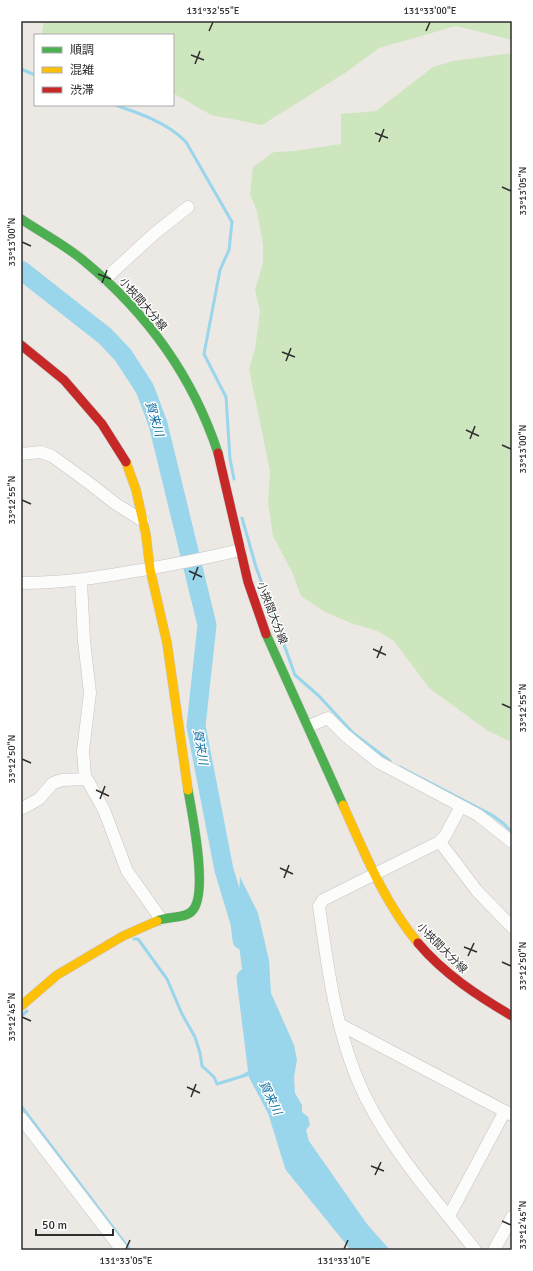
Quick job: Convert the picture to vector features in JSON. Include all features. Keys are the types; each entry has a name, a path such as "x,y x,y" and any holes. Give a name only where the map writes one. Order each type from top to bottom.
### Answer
{"main road":[{"name":"小挾間大分線","path":"21,219 64,246 105,280 155,336 182,373 210,428 220,457 248,583 261,623 374,875 393,911 423,950 451,977 472,993 512,1016"},
{"path":"21,345 71,387 111,436 130,473 143,521 167,643 200,879 194,910 189,914 161,919 123,936 57,975 21,1006"}],"street":[{"path":"105,280 154,234 188,207"},
{"path":"21,454 41,452 52,456 116,504 143,521"},
{"path":"21,583 81,580 153,568 240,550"},
{"path":"81,580 84,641 90,693 83,751 86,779 104,810 127,871 161,919"},
{"path":"308,726 328,718 359,748 378,762 461,806 489,823 512,842"},
{"path":"21,809 39,799 53,783 62,780 86,779"},
{"path":"461,806 440,842 323,900 320,905 328,966 341,1025 360,1084 374,1112 400,1152 475,1250"},
{"path":"440,842 477,891 512,926"},
{"path":"341,1025 508,1113 449,1216"},
{"path":"21,1118 122,1250"},
{"path":"494,1250 512,1217"}],"green space":[{"path":"44,21 512,21 512,40 456,26 379,48 345,73 262,125 211,115 174,94 174,34 42,33"},
{"path":"512,53 512,742 488,731 429,688 394,641 377,631 351,623 325,612 301,596 292,572 273,536 268,502 270,471 249,369 255,349 260,312 255,290 263,263 263,245 257,211 250,194 253,167 274,152 294,151 341,144 341,114 376,111 433,67 453,61"}],"water":[{"path":"240,877 258,913 269,960 271,993 294,1045 297,1060 294,1077 295,1093 302,1105 302,1112 308,1117 310,1125 306,1130 309,1141 367,1224 390,1250 368,1250 362,1245 285,1145 279,1131 278,1107 263,1072 241,1078 240,1076 262,1063 244,986 237,928"}],"waterway":[{"path":"21,69 34,75"},
{"path":"118,106 162,124 171,129 186,142 232,222 229,250 220,270 204,354 226,397 230,459 234,479"},
{"name":"賀来川","path":"21,270 105,336 123,355 145,389 158,424 207,625 196,726 224,870 240,923 242,940"},
{"path":"242,518 256,567 295,675 319,696 353,733 390,761"},
{"path":"400,767 492,815 512,832"},
{"path":"134,939 138,939 167,979 182,1014 195,1037 202,1066 214,1077 217,1084 243,1076"},
{"name":"賀来川","path":"246,978 258,1074 277,1110 294,1165 363,1250"},
{"path":"21,1016 27,1011"},
{"path":"21,1106 130,1250"}],"traffic: fast":[{"path":"21,219 77,255 107,281 147,324 181,372 208,425 218,453"},
{"path":"266,634 343,805"},
{"path":"157,921 189,914 197,902 199,889 198,853 188,790"}],"traffic: slow":[{"path":"126,462 136,490 146,535 150,569 167,643 188,790"},
{"path":"343,805 367,859 385,894 395,911 418,943"},
{"path":"21,1006 57,975 123,936 157,921"}],"traffic: jam":[{"path":"21,345 64,380 102,424 126,462"},
{"path":"218,453 248,582 266,634"},
{"path":"418,943 439,965 462,984 512,1016"}]}
